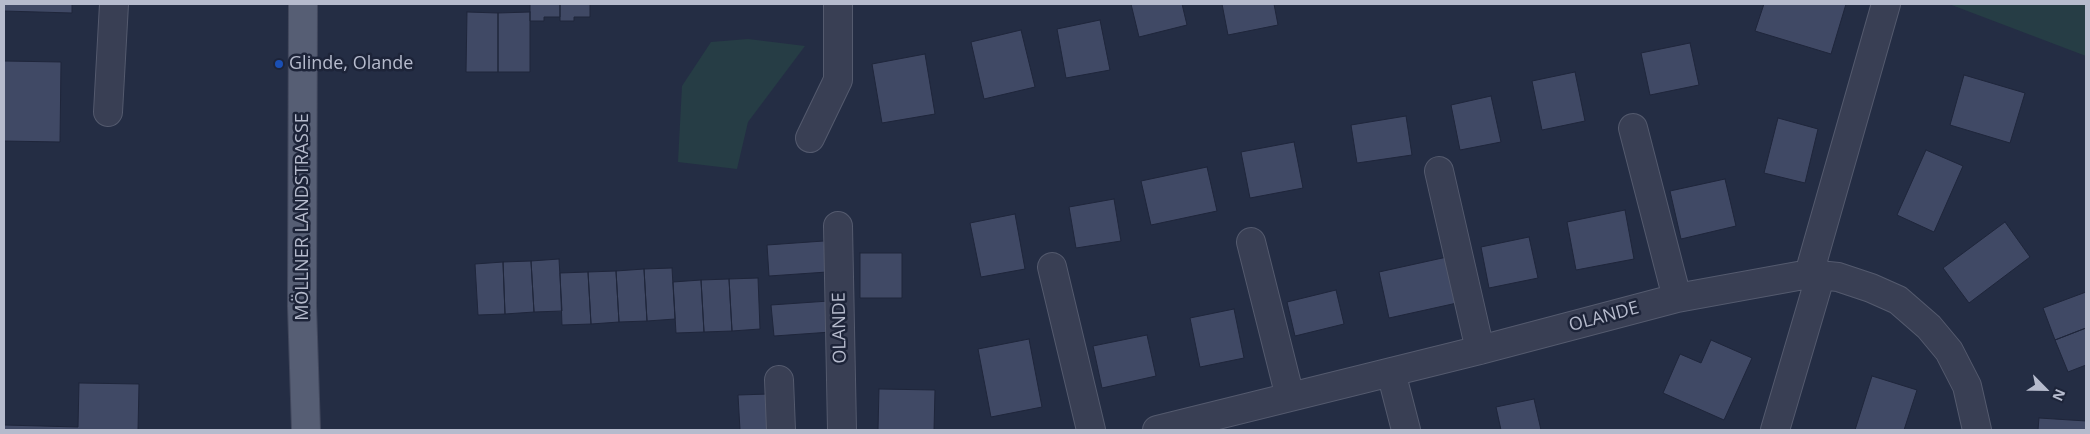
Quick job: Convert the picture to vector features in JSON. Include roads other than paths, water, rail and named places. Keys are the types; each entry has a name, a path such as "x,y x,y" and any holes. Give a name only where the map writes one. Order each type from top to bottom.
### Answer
{"main road":[{"name":"MÖLLNER LANDSTRASSE","path":"303,4 302,306 306,430"}],"street":[{"path":"108,112 114,4"},
{"path":"810,138 838,80 838,4"},
{"path":"1775,430 1886,4"},
{"path":"1633,128 1677,298"},
{"path":"1439,171 1480,350"},
{"name":"OLANDE","path":"838,226 842,430"},
{"path":"1251,242 1290,397"},
{"path":"1052,267 1091,430"},
{"name":"OLANDE","path":"1172,428 1677,298 1815,274 1838,277 1898,300 1929,327 1949,351 1967,386 1977,430"},
{"path":"1391,372 1406,430"},
{"path":"778,380 781,430"}],"place":[{"name":"Glinde, Olande","path":"279,64"}]}
